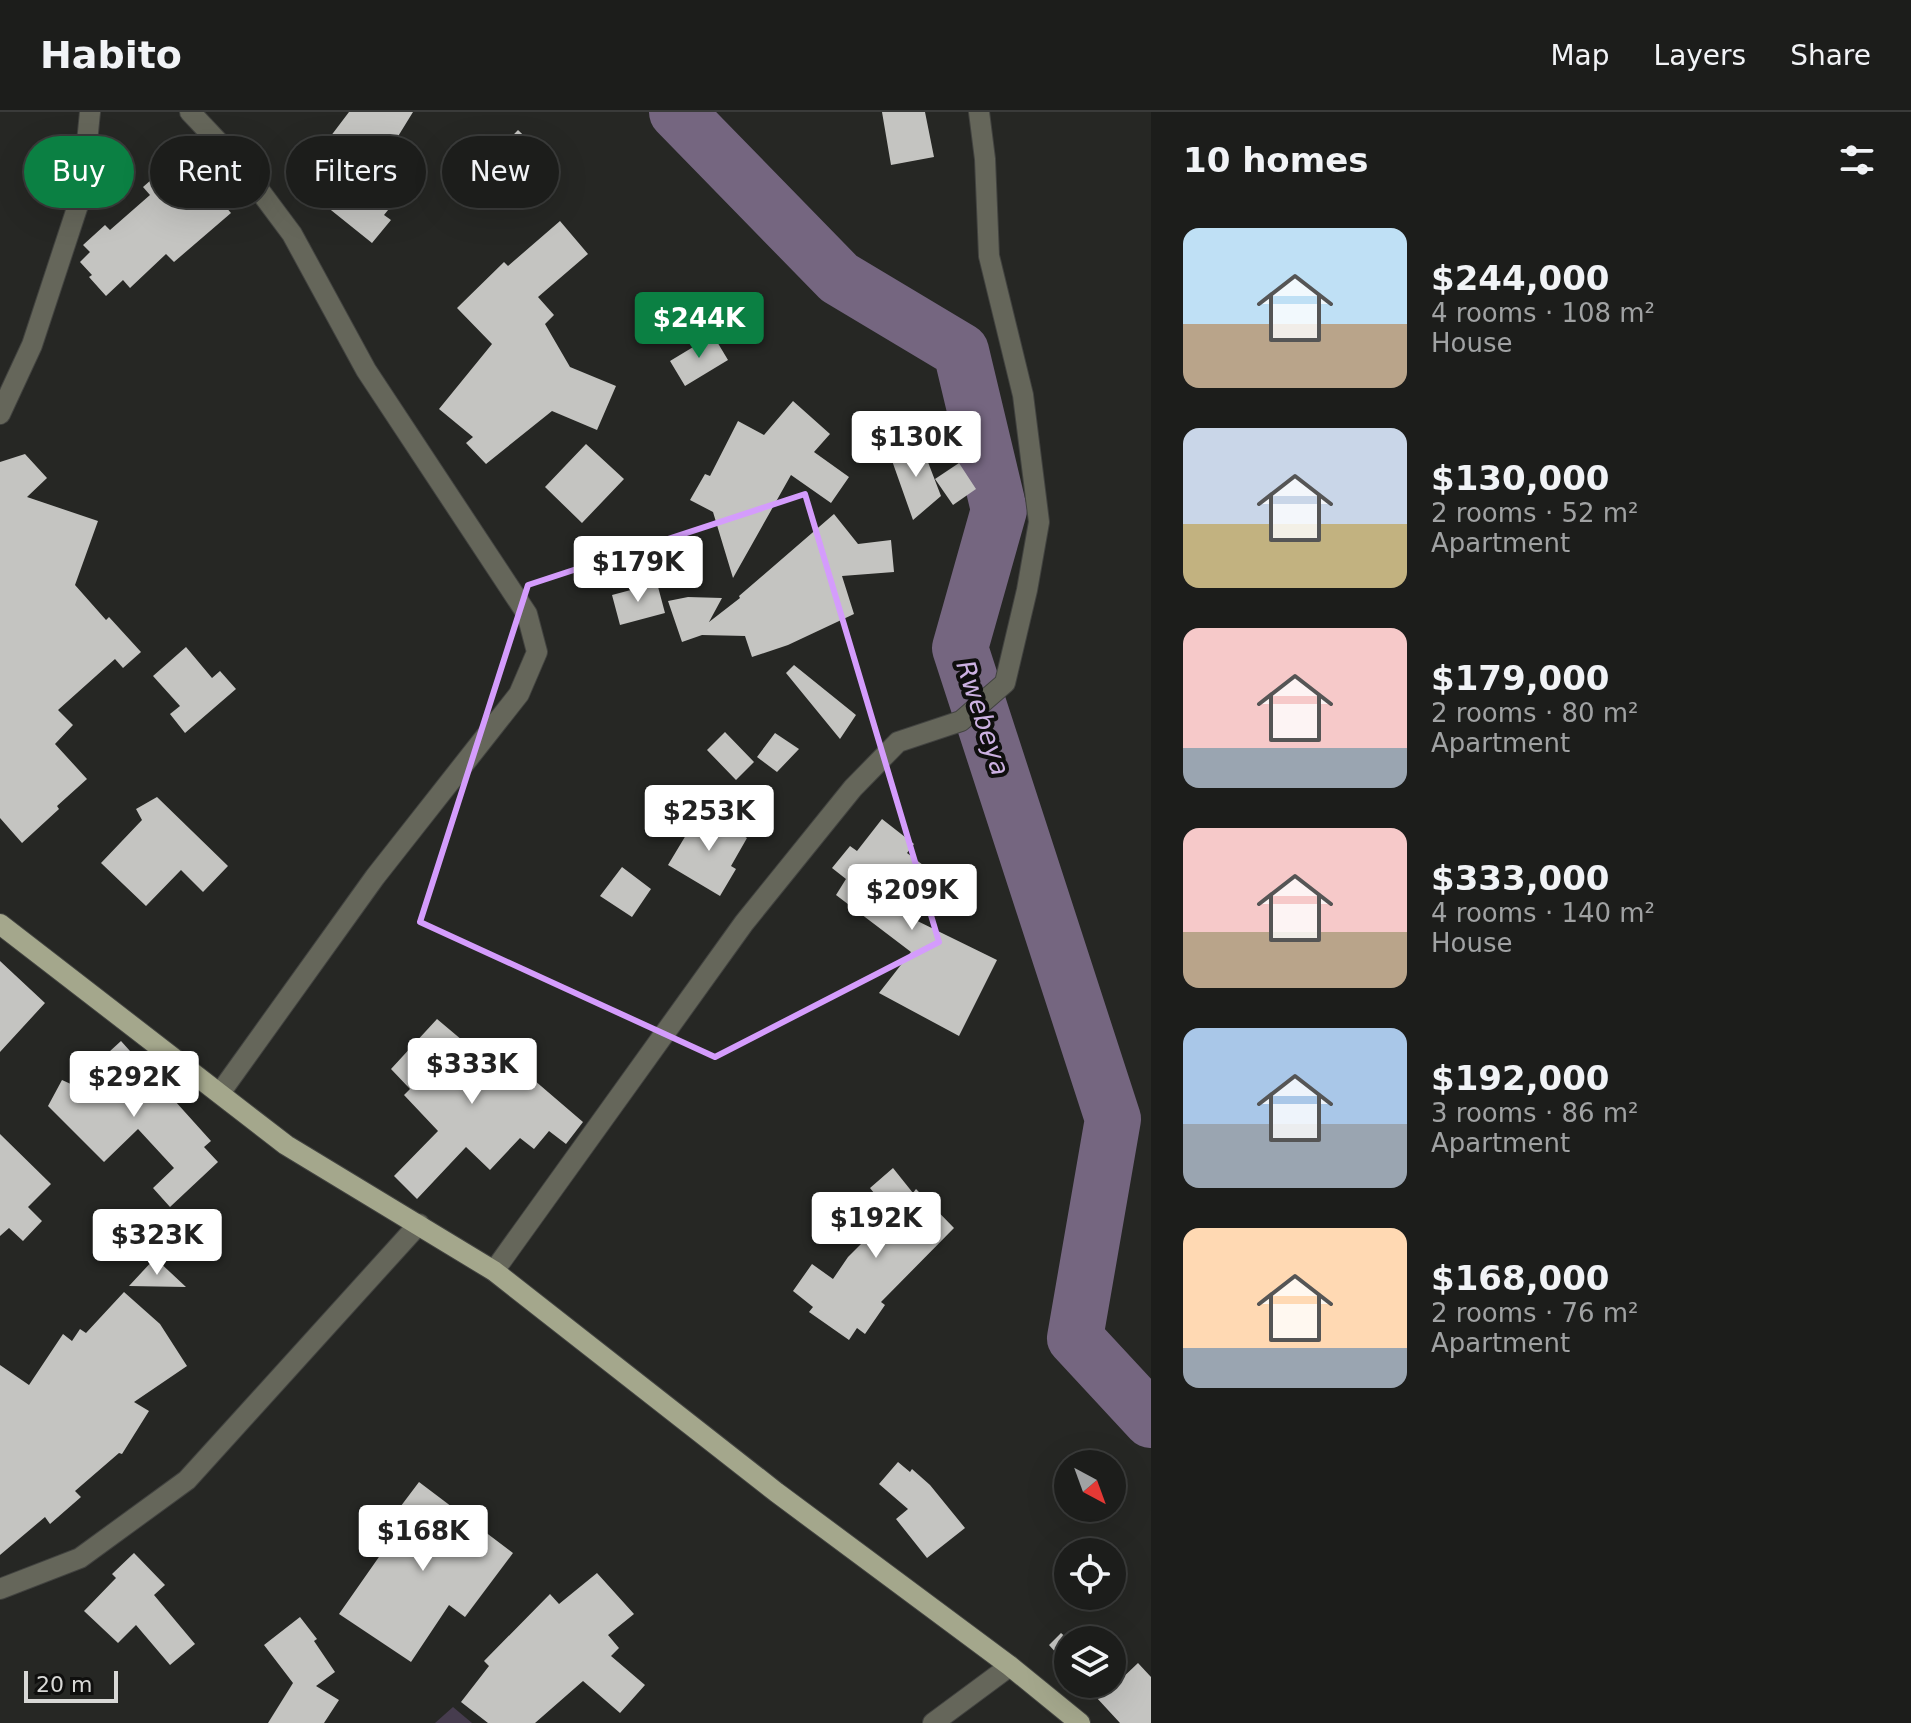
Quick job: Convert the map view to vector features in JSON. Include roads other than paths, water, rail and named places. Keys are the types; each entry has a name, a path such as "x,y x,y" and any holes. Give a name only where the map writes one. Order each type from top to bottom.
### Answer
{"main road":[{"path":"0,924 286,1145 494,1271 776,1492 1010,1666 1080,1723"}],"street":[{"path":"0,414 32,345 82,193 90,112"},
{"path":"190,112 242,167 292,234 366,370 527,614 537,652 519,694 375,877 220,1093"},
{"path":"494,1271 744,923 853,788 898,742 961,721 1005,683 1039,522 1023,395 989,256 985,159 979,112"},
{"path":"0,1589 80,1558 187,1480 419,1224"},
{"path":"933,1723 1010,1666"}],"waterway":[{"name":"Rwebeya","path":"677,112 839,278 961,351 999,510 960,648 1113,1119 1075,1338 1151,1420"}]}
